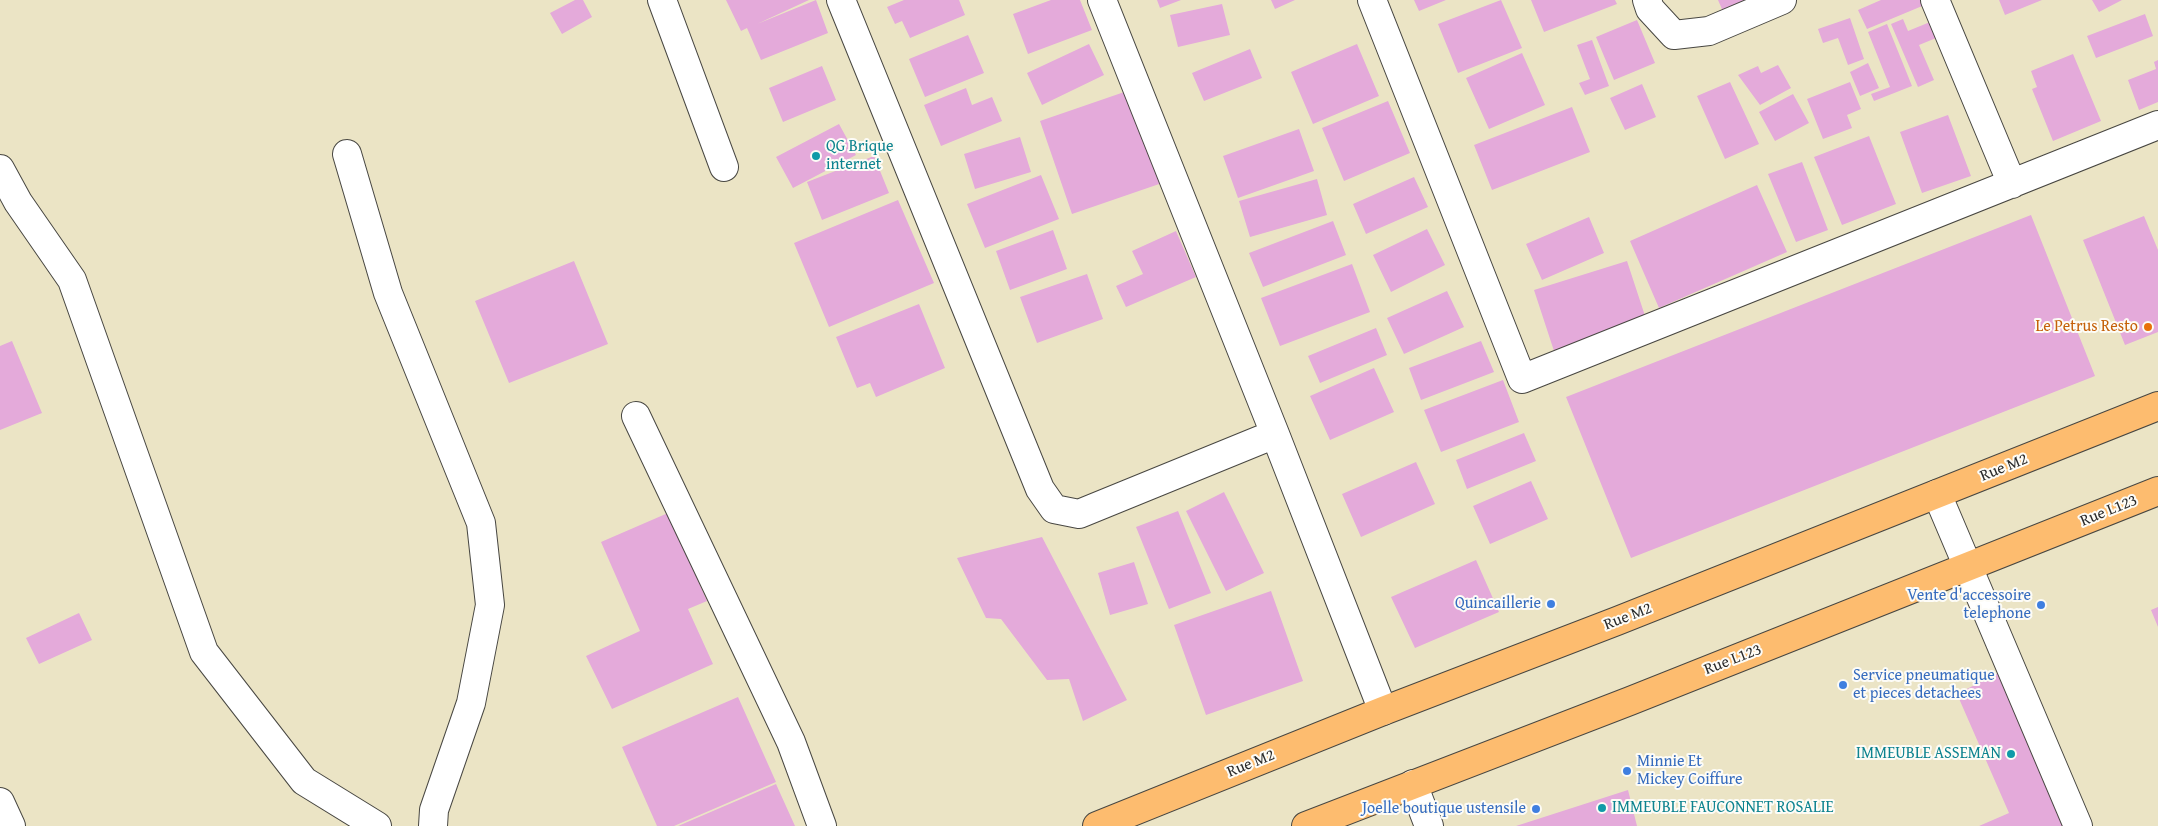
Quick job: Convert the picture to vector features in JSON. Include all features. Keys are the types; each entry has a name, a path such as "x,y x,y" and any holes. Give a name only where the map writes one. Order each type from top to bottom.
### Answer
{"main road":[{"name":"Rue M2","path":"1097,826 1383,711 1617,621 2158,406"},
{"name":"Rue L123","path":"1306,826 1969,568 2158,491"}],"street":[{"path":"662,0 724,167"},
{"path":"841,0 1040,489 1054,509 1080,514 1275,434"},
{"path":"1102,0 1383,711"},
{"path":"1372,0 1522,379 2158,126"},
{"path":"1647,0 1650,9 1674,35 1709,31 1782,0"},
{"path":"1935,0 2012,184"},
{"path":"347,154 388,294 481,522 490,605 470,703 434,810 433,826"},
{"path":"0,169 18,202 72,280 204,652 304,781 377,826"},
{"path":"636,416 791,742 822,826"},
{"path":"1937,494 2078,826"},
{"path":"1413,784 1429,826"},
{"path":"0,802 11,826"}],"building":[{"path":"575,0 583,0 592,17 562,34 550,13"},
{"path":"726,0 809,0 757,24 816,0 828,33 761,60 747,28 741,31"},
{"path":"904,0 959,0 965,15 910,38 902,21 895,24 887,7"},
{"path":"1051,0 1080,0 1092,30 1028,54 1013,14"},
{"path":"1157,0 1181,0 1160,8"},
{"path":"1271,0 1295,0 1275,9"},
{"path":"1414,0 1446,0 1419,11"},
{"path":"1501,0 1522,48 1458,73 1438,24"},
{"path":"1531,0 1615,0 1617,4 1544,32"},
{"path":"1718,0 1764,0 1725,16"},
{"path":"1881,0 1925,0 1927,4 1867,29 1858,10"},
{"path":"1999,0 2042,0 2005,15"},
{"path":"2092,0 2122,0 2099,12"},
{"path":"1222,4 1230,35 1178,47 1170,15"},
{"path":"2145,14 2153,36 2096,58 2087,36"},
{"path":"1850,18 1864,59 1848,65 1838,38 1823,43 1818,29"},
{"path":"1903,19 1908,31 1935,20 1941,36 1919,45 1934,80 1918,87 1891,24"},
{"path":"1637,20 1655,63 1614,80 1596,37"},
{"path":"1887,24 1912,86 1874,101 1871,94 1890,87 1868,32"},
{"path":"968,35 984,73 925,97 909,59"},
{"path":"1592,40 1609,86 1585,95 1579,83 1590,79 1577,45"},
{"path":"1089,44 1104,75 1042,105 1027,73"},
{"path":"1357,44 1379,96 1313,124 1291,72"},
{"path":"1250,49 1262,78 1204,101 1192,73"},
{"path":"1522,53 1545,105 1489,129 1466,78"},
{"path":"2073,54 2101,121 2053,141 2032,89 2037,87 2031,71"},
{"path":"2158,60 2158,102 2139,110 2128,80 2156,69 2154,62"},
{"path":"1868,63 1879,88 1860,96 1850,72"},
{"path":"1778,65 1791,88 1760,105 1738,75 1758,66 1761,73"},
{"path":"822,66 836,100 783,122 769,88"},
{"path":"1730,82 1759,144 1725,159 1697,96"},
{"path":"1850,82 1861,109 1847,115 1852,128 1823,139 1807,99"},
{"path":"1642,84 1656,117 1625,130 1610,98"},
{"path":"966,88 972,105 992,97 1002,121 941,146 924,105"},
{"path":"1133,89 1165,182 1072,214 1040,121"},
{"path":"1793,94 1809,123 1775,141 1759,112"},
{"path":"1388,101 1410,153 1344,181 1322,128"},
{"path":"1572,107 1590,152 1492,190 1474,145"},
{"path":"1948,115 1971,176 1922,193 1900,132"},
{"name":"QG Brique internet","path":"839,124 856,155 793,188 776,157"},
{"path":"1299,129 1314,171 1238,198 1223,156"},
{"path":"1869,136 1896,204 1842,225 1814,157"},
{"path":"1020,137 1031,172 975,189 964,154"},
{"path":"874,156 889,193 822,220 807,182"},
{"path":"1802,162 1828,230 1796,242 1768,174"},
{"path":"1041,175 1059,219 985,248 967,204"},
{"path":"1414,177 1428,207 1366,234 1353,204"},
{"path":"1317,179 1327,215 1250,237 1239,201"},
{"path":"1757,185 1787,252 1659,308 1630,241"},
{"path":"898,200 934,283 829,327 794,243"},
{"path":"2031,215 2095,376 1631,558 1566,397"},
{"path":"2144,216 2158,250 2158,332 2125,345 2083,240"},
{"path":"1589,217 1604,253 1542,280 1526,244"},
{"path":"1333,221 1346,255 1263,287 1249,253"},
{"path":"1427,229 1445,265 1391,292 1373,255"},
{"path":"1053,230 1067,269 1010,290 996,251"},
{"path":"1176,231 1196,277 1126,307 1116,286 1143,274 1132,251"},
{"path":"574,261 608,344 509,383 475,301"},
{"path":"1627,261 1647,322 1554,351 1534,290"},
{"path":"1352,264 1370,312 1280,346 1261,298"},
{"path":"1087,274 1103,319 1037,343 1020,297"},
{"path":"1447,291 1464,327 1404,354 1387,318"},
{"path":"919,304 945,368 876,397 870,383 857,388 836,337"},
{"path":"1376,328 1387,355 1320,383 1308,356"},
{"path":"12,341 42,413 0,430 0,346"},
{"path":"1481,341 1494,372 1421,400 1409,368"},
{"path":"1374,368 1394,412 1330,440 1310,396"},
{"path":"1503,380 1519,422 1441,452 1424,410"},
{"path":"1524,433 1536,461 1467,489 1456,460"},
{"path":"1416,462 1435,504 1361,537 1342,494"},
{"path":"1531,481 1548,519 1490,544 1473,506"},
{"path":"1224,492 1264,573 1226,591 1186,511"},
{"path":"1178,511 1211,593 1169,609 1136,527"},
{"path":"668,513 707,601 688,609 713,664 612,709 586,656 640,631 601,542"},
{"path":"1042,537 1127,700 1083,721 1069,679 1047,680 1001,619 986,618 957,558"},
{"path":"1476,560 1499,612 1415,648 1391,597"},
{"path":"1134,562 1148,604 1110,615 1098,573"},
{"path":"1271,591 1303,681 1206,715 1174,625"},
{"path":"2158,607 2158,627 2151,610"},
{"path":"79,613 92,640 39,664 26,638"},
{"name":"IMMEUBLE ASSEMAN","path":"2006,669 2068,826 1979,826 2009,813 1957,694"},
{"path":"738,697 776,782 674,826 657,826 622,747"},
{"path":"776,784 795,826 678,826"},
{"name":"IMMEUBLE FAUCONNET ROSALIE","path":"1628,790 1637,826 1516,826"}],"place":[{"name":"QG Brique internet","path":"816,156"},
{"name":"Le Petrus Resto","path":"2148,327"},
{"name":"Quincaillerie","path":"1551,604"},
{"name":"Vente d'accessoire telephone","path":"2041,605"},
{"name":"Service pneumatique et pieces detachees","path":"1843,685"},
{"name":"IMMEUBLE ASSEMAN","path":"2011,754"},
{"name":"Minnie Et Mickey Coiffure","path":"1627,771"},
{"name":"IMMEUBLE FAUCONNET ROSALIE","path":"1602,808"},
{"name":"Joelle boutique ustensile","path":"1536,809"}]}
